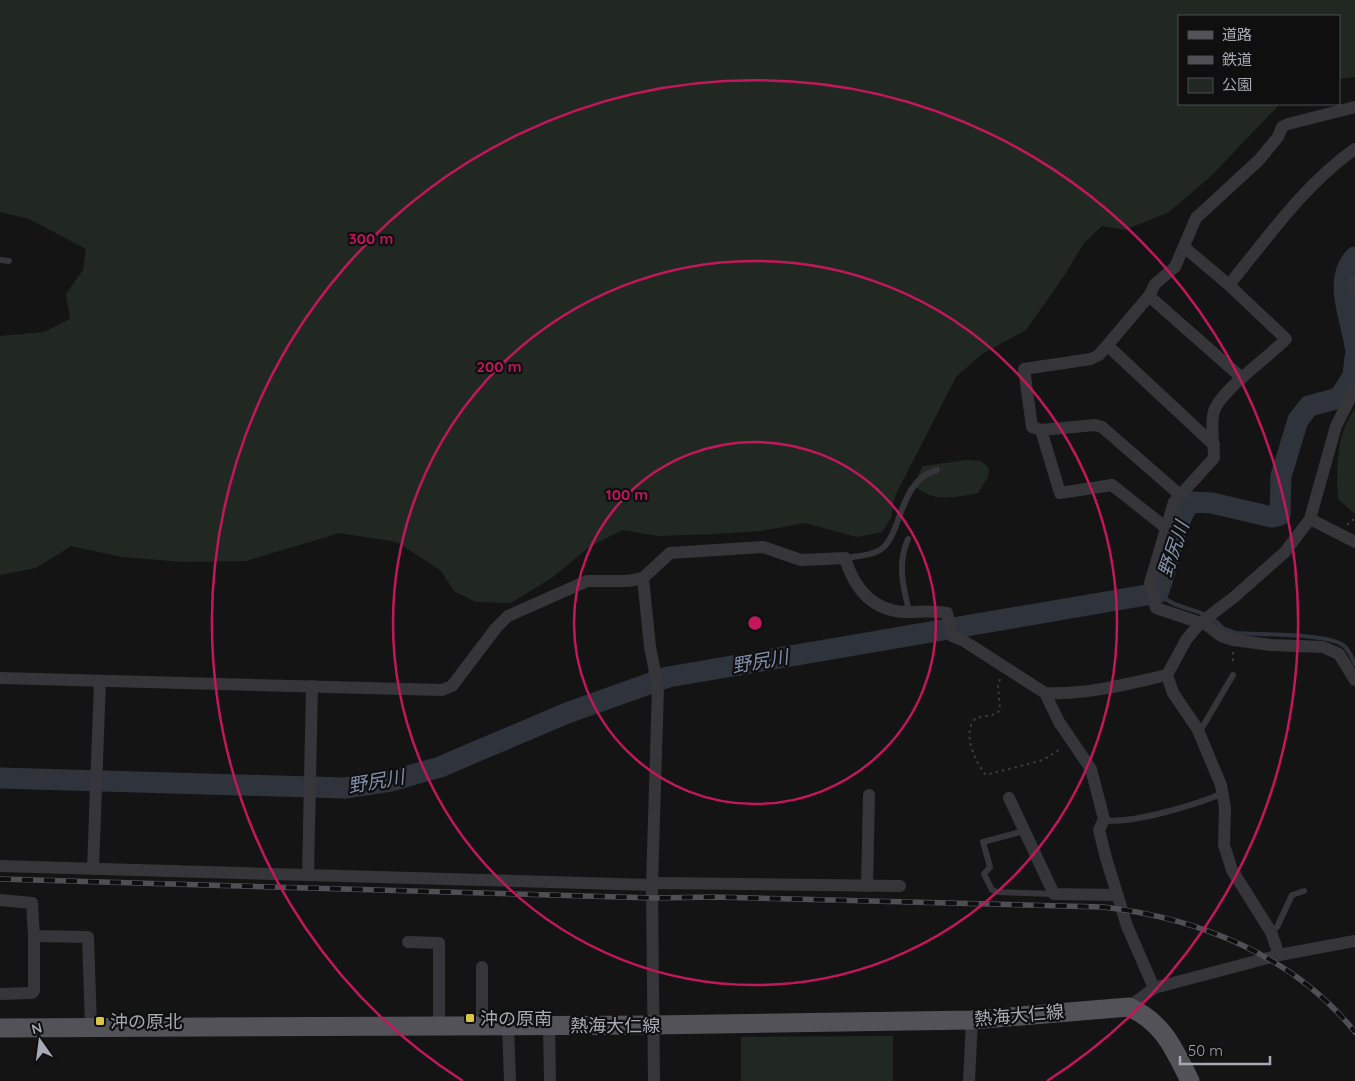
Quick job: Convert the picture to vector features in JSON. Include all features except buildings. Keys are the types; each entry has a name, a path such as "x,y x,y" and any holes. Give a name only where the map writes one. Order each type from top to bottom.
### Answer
{"main road":[{"name":"熱海大仁線","path":"0,1028 549,1026 972,1020 1104,1007 1129,1007"},
{"path":"1129,1007 1146,1015 1167,1036 1190,1081"}],"street":[{"path":"1180,494 1102,427 1095,425 1040,430 1032,427 1024,369 1090,359 1099,355 1149,296 1155,284 1175,267 1190,228 1196,218 1263,156 1278,137 1282,127 1355,107"},
{"path":"1229,285 1290,211 1336,162 1355,149"},
{"path":"1184,247 1229,285 1286,339 1242,378 1214,411 1212,462 1174,502 1165,527 1149,587 1154,603 1156,608 1206,618 1233,640 1271,645 1323,647 1339,654 1355,680"},
{"path":"1355,281 1355,289"},
{"path":"1149,296 1242,378"},
{"path":"1108,346 1214,445"},
{"path":"1279,955 1271,933 1232,870 1227,858 1224,845 1224,793 1199,733 1173,693 1167,676 1186,640 1206,618 1233,598 1285,552 1310,519 1336,426 1355,389"},
{"path":"1040,430 1060,493 1112,485 1165,527"},
{"path":"1310,519 1355,542"},
{"path":"0,678 449,689 496,628 508,616 588,581 628,581 644,578 670,553 763,547 801,560 846,558 856,585 870,601 886,609 909,611 934,610 947,613 952,636 964,641 1045,693 1063,694 1107,688 1167,676"},
{"path":"644,578 650,647 658,687 652,885 654,1081"},
{"path":"93,869 100,681"},
{"path":"308,875 312,686"},
{"path":"1045,693 1058,722 1091,769 1103,820 1099,830 1100,838 1127,926 1154,988"},
{"path":"867,886 869,795"},
{"path":"1009,798 1054,894 1117,895"},
{"path":"0,866 652,885 660,883 900,886"},
{"path":"0,900 32,903 34,936 34,991 0,994"},
{"path":"34,936 88,937 91,1027"},
{"path":"1129,1007 1154,988 1279,955 1355,941"},
{"path":"408,942 439,943 439,1026"},
{"path":"482,967 482,1026"},
{"path":"969,1081 972,1020"},
{"path":"508,1026 510,1081"},
{"path":"549,1026 550,1081"}],"lane":[{"path":"0,260 9,260"},
{"path":"846,558 872,553 885,547 912,489 921,478 937,470"},
{"path":"908,539 902,554 901,568 909,611"},
{"path":"1199,733 1233,675"},
{"path":"1103,820 1139,817 1193,804 1224,793"},
{"path":"1024,831 983,842 990,867 984,874 992,890 998,892 1054,894"},
{"path":"1271,933 1277,927 1292,895 1304,891"}],"path":[{"path":"1233,640 1233,675"},
{"path":"1007,670 998,686 1000,710 996,714 976,718 971,726 972,750 976,762 986,775 1042,760 1072,740"}],"green space":[{"path":"0,0 1355,0 1355,77 1340,79 1340,15 1178,15 1178,105 1279,105 1211,176 1169,212 1125,230 1102,226 1084,243 1064,276 1026,330 982,354 956,377 895,496 891,518 882,532 857,537 805,523 761,531 715,534 658,536 622,530 588,548 553,577 511,603 476,602 455,592 440,570 397,542 340,533 246,561 184,562 122,557 71,546 36,568 0,575 0,336 44,332 70,319 66,294 83,270 86,249 29,219 0,212"},
{"path":"1355,409 1355,514 1338,499 1337,464 1344,429"},
{"path":"967,460 981,461 989,468 988,477 978,493 946,498 931,495 916,487 918,475 923,466"},
{"path":"893,1036 893,1081 741,1081 741,1037"}],"waterway":[{"name":"野尻川","path":"1355,257 1348,267 1344,289 1355,347"},
{"name":"野尻川","path":"0,778 345,788 391,781 440,767 567,713 668,677 1158,593 1176,531 1185,510 1191,502 1212,503 1272,517 1280,515 1281,476 1298,420 1309,406 1335,399 1341,395 1353,376 1355,357"},
{"path":"1158,593 1175,604 1206,615"},
{"path":"1212,618 1224,629 1236,633 1308,636 1334,641 1345,647 1355,664"}],"railway":[{"path":"0,879 653,898 713,897 1103,907 1139,912 1174,920 1208,931 1241,945 1273,962 1303,982 1330,1005 1355,1032"}],"place":[{"name":"沖の原南","path":"470,1018"},
{"name":"沖の原北","path":"100,1021"}]}
